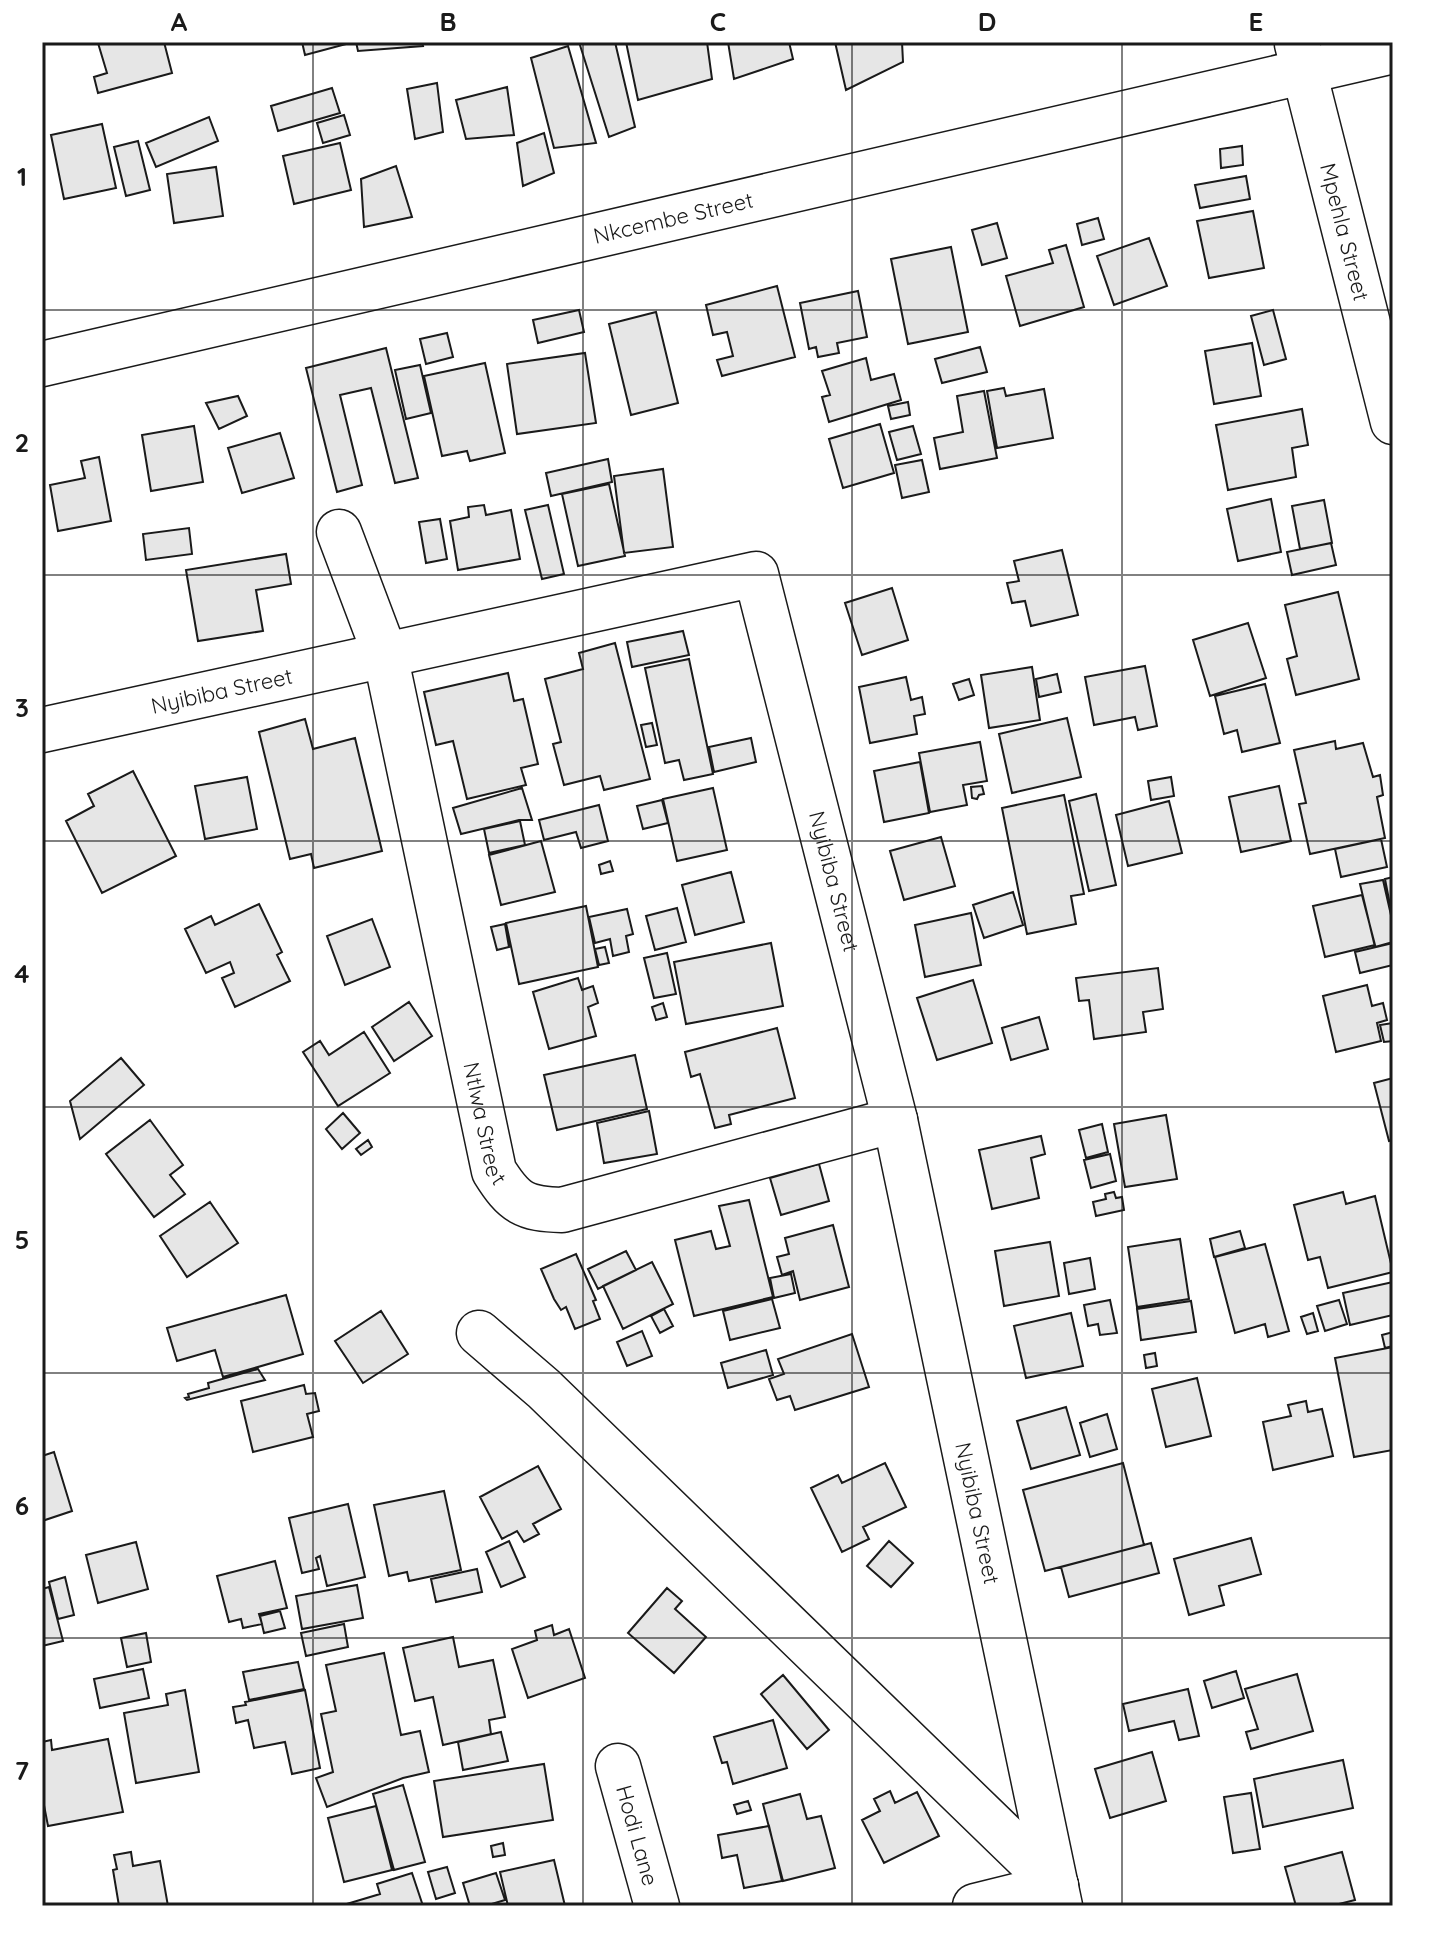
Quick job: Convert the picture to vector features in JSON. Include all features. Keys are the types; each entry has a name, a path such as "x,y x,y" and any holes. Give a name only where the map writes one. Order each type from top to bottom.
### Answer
{"street":[{"name":"Nkcembe Street","path":"42,364 1301,56 1393,51"},
{"name":"Mpehla Street","path":"1301,56 1393,422"},
{"name":"Ntlwa Street","path":"339,532 385,654 494,1171 510,1196 533,1209 562,1210 895,1120"},
{"name":"Nyibiba Street","path":"42,730 756,574 895,1120 1058,1896"},
{"path":"479,1333 544,1389 1058,1896"},
{"name":"Hodi Lane","path":"618,1766 657,1906"},
{"path":"975,1906 1058,1896"}],"building":[{"path":"164,42 172,73 98,93 94,77 107,73 98,43"},
{"path":"302,42 350,42 350,43 305,55"},
{"path":"356,42 422,42 423,46 358,51"},
{"path":"579,42 615,42 635,127 609,137"},
{"path":"626,42 707,42 712,79 638,100"},
{"path":"728,42 789,42 793,59 734,79"},
{"path":"835,42 902,42 903,62 846,90"},
{"path":"568,46 596,143 554,148 531,58"},
{"path":"437,83 443,132 415,139 407,89"},
{"path":"507,87 514,135 466,139 456,100"},
{"path":"332,88 340,113 278,131 271,106"},
{"path":"344,115 350,135 323,143 317,123"},
{"path":"209,117 218,141 156,167 146,143"},
{"path":"102,124 116,188 64,199 51,135"},
{"path":"544,133 554,173 523,186 517,143"},
{"path":"138,141 150,190 126,196 114,147"},
{"path":"340,143 351,190 294,204 283,156"},
{"path":"1242,146 1243,165 1221,168 1220,149"},
{"path":"396,166 412,217 364,227 361,179"},
{"path":"216,167 223,216 174,223 167,174"},
{"path":"1246,176 1250,199 1200,208 1195,185"},
{"path":"1253,211 1264,268 1209,278 1197,221"},
{"path":"1098,218 1104,239 1082,245 1077,224"},
{"path":"997,223 1007,258 982,265 972,230"},
{"path":"1149,238 1167,286 1114,305 1097,256"},
{"path":"1066,245 1084,307 1020,326 1006,276 1053,263 1049,250"},
{"path":"951,247 968,332 908,344 891,259"},
{"path":"777,286 795,357 722,376 717,360 733,356 727,332 713,335 706,305"},
{"path":"858,291 867,337 837,343 839,353 818,357 816,347 809,349 800,303"},
{"path":"579,310 584,332 538,343 533,320"},
{"path":"1273,310 1286,359 1264,365 1251,316"},
{"path":"656,312 678,403 631,415 609,324"},
{"path":"447,333 453,357 426,364 420,339"},
{"path":"1252,343 1261,396 1214,404 1205,351"},
{"path":"980,347 987,372 942,383 935,359"},
{"path":"386,348 418,478 395,483 371,388 340,395 362,485 337,492 306,368"},
{"path":"585,353 596,423 517,434 507,364"},
{"path":"866,358 871,380 894,374 901,400 829,422 822,397 830,395 822,371"},
{"path":"485,363 505,453 470,461 467,451 442,456 424,376"},
{"path":"420,365 431,413 406,419 395,370"},
{"path":"1004,388 1006,396 1044,389 1053,438 997,448 987,391"},
{"path":"984,391 997,458 940,469 934,438 963,432 957,396"},
{"path":"238,396 247,416 219,429 206,403"},
{"path":"908,402 910,415 891,419 888,406"},
{"path":"1302,409 1308,445 1292,448 1296,477 1228,490 1216,425"},
{"path":"880,424 894,473 843,488 829,439"},
{"path":"194,426 203,482 151,491 142,435"},
{"path":"913,426 921,454 897,460 889,432"},
{"path":"280,433 294,478 242,493 228,448"},
{"path":"99,457 111,521 58,531 50,485 85,478 81,461"},
{"path":"608,459 612,482 551,496 546,473"},
{"path":"922,460 929,492 902,498 895,465"},
{"path":"663,469 673,547 624,553 614,476"},
{"path":"609,484 625,556 578,566 562,494"},
{"path":"1271,499 1281,552 1238,561 1227,509"},
{"path":"1324,500 1332,543 1300,549 1292,506"},
{"path":"484,505 486,515 511,510 520,559 458,570 450,521 469,517 468,507"},
{"path":"548,505 564,574 542,579 525,510"},
{"path":"440,519 447,559 426,563 419,522"},
{"path":"189,528 192,554 146,560 143,534"},
{"path":"1331,543 1336,565 1292,575 1287,552"},
{"path":"1062,550 1078,615 1031,626 1025,601 1012,603 1007,583 1019,581 1014,561"},
{"path":"286,554 291,584 256,590 263,631 198,641 186,570"},
{"path":"892,588 908,640 862,655 845,603"},
{"path":"1338,592 1359,679 1296,695 1287,659 1297,656 1285,605"},
{"path":"1248,623 1266,678 1210,696 1193,640"},
{"path":"683,631 689,655 632,667 627,642"},
{"path":"615,643 650,779 604,790 600,776 564,785 553,744 561,742 545,679 583,669 579,653"},
{"path":"689,659 713,774 684,780 679,760 665,763 645,668"},
{"path":"1145,666 1157,726 1138,730 1135,717 1094,725 1085,677"},
{"path":"1032,667 1040,720 989,728 981,675"},
{"path":"508,673 514,701 523,699 538,764 521,768 526,785 467,799 453,741 436,745 424,692"},
{"path":"1057,674 1061,692 1039,697 1036,679"},
{"path":"906,677 911,700 922,697 925,714 914,716 917,734 870,743 859,687"},
{"path":"969,679 974,695 959,700 953,684"},
{"path":"1265,684 1280,743 1242,752 1237,730 1224,734 1215,696"},
{"path":"1067,718 1081,777 1012,793 999,734"},
{"path":"305,719 313,749 355,738 382,851 314,868 311,854 290,859 259,732"},
{"path":"652,723 657,745 646,747 641,725"},
{"path":"751,738 756,762 714,772 709,747"},
{"path":"1335,741 1336,749 1363,743 1373,777 1380,775 1383,795 1377,797 1385,838 1310,854 1299,804 1306,803 1294,750"},
{"path":"980,742 987,781 963,785 967,805 930,812 919,753"},
{"path":"920,762 929,813 884,822 874,771"},
{"path":"133,771 176,856 102,893 66,821 94,806 88,794"},
{"path":"247,777 257,829 205,839 195,786"},
{"path":"1171,777 1174,796 1151,800 1148,781"},
{"path":"982,786 984,794 977,799 972,798 971,787"},
{"path":"1279,786 1291,841 1241,852 1229,797"},
{"path":"522,788 532,820 519,820 461,834 453,808"},
{"path":"713,788 727,850 677,861 663,799"},
{"path":"1096,794 1116,885 1089,891 1069,801"},
{"path":"1064,795 1084,894 1071,896 1076,924 1027,934 1002,808"},
{"path":"662,800 668,823 643,829 637,806"},
{"path":"1169,801 1182,853 1128,866 1116,815"},
{"path":"599,805 608,841 581,848 576,832 544,840 539,820"},
{"path":"520,821 525,845 489,853 484,829"},
{"path":"941,837 955,886 904,900 890,851"},
{"path":"1381,839 1387,867 1341,877 1335,849"},
{"path":"541,841 555,892 501,905 489,855"},
{"path":"610,861 613,871 601,874 599,865"},
{"path":"731,872 744,922 695,935 682,885"},
{"path":"1393,877 1393,904 1390,905 1385,879"},
{"path":"1383,880 1393,924 1393,942 1375,947 1360,884"},
{"path":"1013,892 1023,925 984,938 973,905"},
{"path":"1362,895 1375,945 1325,957 1313,906"},
{"path":"259,904 282,952 277,955 290,981 235,1007 222,978 234,973 230,962 206,973 185,929 211,916 215,925"},
{"path":"586,906 598,967 519,984 506,923"},
{"path":"677,908 686,942 655,950 646,916"},
{"path":"627,909 633,934 626,936 629,952 613,956 610,939 595,943 589,917"},
{"path":"971,913 981,965 925,977 915,925"},
{"path":"372,919 390,967 345,985 327,936"},
{"path":"505,924 509,947 497,950 491,927"},
{"path":"771,943 783,1006 686,1024 674,962"},
{"path":"1393,943 1393,965 1360,973 1355,952"},
{"path":"605,947 609,963 599,965 595,949"},
{"path":"667,953 676,994 654,998 644,958"},
{"path":"1158,968 1163,1009 1143,1012 1146,1032 1094,1039 1089,1000 1079,1001 1076,978"},
{"path":"578,978 582,990 593,986 598,1003 588,1007 596,1036 549,1049 533,992"},
{"path":"973,980 992,1043 937,1060 917,998"},
{"path":"1367,985 1372,1006 1383,1003 1387,1020 1377,1023 1381,1041 1336,1052 1323,996"},
{"path":"409,1002 432,1036 394,1061 372,1027"},
{"path":"663,1003 667,1017 656,1020 652,1007"},
{"path":"1039,1017 1048,1049 1011,1060 1002,1028"},
{"path":"1393,1023 1393,1041 1384,1042 1380,1025"},
{"path":"777,1028 795,1098 729,1115 731,1124 715,1128 700,1074 691,1077 685,1052"},
{"path":"364,1032 390,1073 338,1106 303,1052 320,1041 329,1055"},
{"path":"635,1055 647,1109 557,1130 544,1075"},
{"path":"121,1058 144,1085 80,1139 70,1101"},
{"path":"1393,1078 1393,1140 1389,1141 1374,1083"},
{"path":"649,1111 657,1154 604,1163 597,1123"},
{"path":"343,1113 360,1133 342,1149 326,1129"},
{"path":"1166,1115 1177,1179 1125,1187 1114,1124"},
{"path":"150,1120 183,1165 170,1175 185,1194 154,1217 106,1154"},
{"path":"1102,1124 1108,1152 1086,1158 1079,1130"},
{"path":"1041,1136 1045,1154 1031,1158 1039,1198 992,1209 979,1150"},
{"path":"368,1140 372,1147 361,1155 356,1149"},
{"path":"1110,1154 1116,1181 1091,1188 1084,1160"},
{"path":"819,1164 829,1201 781,1215 770,1178"},
{"path":"1114,1192 1116,1198 1122,1197 1124,1210 1096,1216 1093,1202 1106,1199 1105,1194"},
{"path":"1343,1192 1346,1204 1375,1196 1393,1272 1328,1288 1320,1257 1308,1260 1294,1205"},
{"path":"749,1200 773,1297 694,1316 675,1240 711,1231 716,1249 730,1246 719,1206"},
{"path":"210,1202 238,1243 187,1277 160,1236"},
{"path":"833,1225 849,1287 800,1300 793,1271 782,1275 777,1257 789,1254 785,1238"},
{"path":"1240,1231 1245,1248 1214,1257 1210,1239"},
{"path":"1180,1239 1189,1299 1137,1307 1128,1247"},
{"path":"1050,1242 1059,1296 1004,1306 995,1251"},
{"path":"1265,1244 1289,1331 1268,1337 1265,1324 1235,1333 1215,1257"},
{"path":"626,1251 636,1270 598,1289 588,1269"},
{"path":"576,1254 596,1300 593,1301 600,1319 575,1329 566,1307 561,1310 554,1299 541,1269"},
{"path":"1090,1258 1095,1289 1069,1294 1064,1263"},
{"path":"652,1262 673,1304 623,1329 603,1286"},
{"path":"791,1274 795,1293 774,1298 770,1278"},
{"path":"1393,1282 1393,1315 1350,1325 1343,1293"},
{"path":"286,1295 303,1354 223,1377 215,1350 177,1361 167,1328"},
{"path":"772,1299 780,1328 730,1340 723,1311"},
{"path":"1110,1300 1117,1333 1100,1335 1098,1324 1088,1326 1084,1305"},
{"path":"1339,1300 1347,1324 1325,1331 1317,1306"},
{"path":"1191,1301 1196,1332 1141,1340 1137,1309"},
{"path":"664,1309 673,1326 660,1333 651,1316"},
{"path":"381,1311 408,1354 363,1383 335,1341"},
{"path":"1071,1313 1083,1366 1026,1378 1014,1326"},
{"path":"1313,1313 1318,1331 1307,1334 1301,1317"},
{"path":"642,1331 652,1356 627,1366 617,1342"},
{"path":"1393,1332 1393,1346 1385,1348 1382,1335"},
{"path":"852,1334 869,1387 795,1410 790,1396 777,1400 769,1379 784,1374 778,1359"},
{"path":"1393,1347 1393,1450 1354,1457 1335,1358"},
{"path":"766,1350 773,1375 728,1388 721,1363"},
{"path":"1155,1353 1157,1366 1146,1368 1144,1355"},
{"path":"258,1369 265,1380 185,1398 189,1397 188,1394 209,1388 208,1383"},
{"path":"1197,1378 1211,1436 1166,1447 1152,1389"},
{"path":"304,1385 306,1394 315,1393 319,1411 307,1414 313,1437 253,1452 241,1401"},
{"path":"1306,1401 1308,1412 1322,1409 1333,1456 1273,1470 1263,1422 1291,1416 1288,1405"},
{"path":"1066,1407 1080,1455 1031,1469 1017,1421"},
{"path":"1107,1414 1117,1449 1090,1457 1080,1423"},
{"path":"54,1452 72,1511 42,1521 42,1456"},
{"path":"885,1463 906,1507 863,1527 869,1539 842,1552 811,1488 838,1475 842,1483"},
{"path":"1123,1463 1144,1545 1045,1571 1023,1490"},
{"path":"538,1466 561,1509 533,1524 539,1534 524,1542 517,1531 502,1539 480,1497"},
{"path":"444,1491 461,1570 409,1581 407,1572 389,1576 374,1505"},
{"path":"348,1504 365,1577 327,1586 320,1556 316,1558 319,1569 302,1573 289,1518"},
{"path":"1251,1538 1261,1574 1219,1586 1224,1605 1189,1615 1174,1559"},
{"path":"509,1541 525,1577 501,1587 486,1552"},
{"path":"889,1541 913,1563 891,1587 867,1566"},
{"path":"136,1542 148,1589 98,1603 86,1555"},
{"path":"1151,1543 1159,1573 1069,1597 1061,1567"},
{"path":"275,1561 287,1608 259,1614 262,1624 243,1628 241,1619 229,1622 217,1576"},
{"path":"477,1569 482,1592 436,1602 431,1579"},
{"path":"65,1577 74,1615 58,1619 49,1582"},
{"path":"357,1585 363,1618 302,1629 296,1596"},
{"path":"49,1587 63,1641 42,1646 42,1589"},
{"path":"667,1588 682,1601 675,1609 706,1637 674,1673 628,1633"},
{"path":"280,1611 285,1628 264,1633 260,1616"},
{"path":"344,1624 348,1647 306,1656 301,1633"},
{"path":"552,1625 554,1635 569,1629 585,1678 528,1698 512,1649 537,1640 535,1631"},
{"path":"146,1633 151,1662 127,1667 121,1638"},
{"path":"453,1637 459,1667 493,1660 505,1717 489,1720 491,1734 443,1745 433,1697 415,1701 403,1648"},
{"path":"384,1653 401,1735 420,1731 429,1772 403,1778 327,1807 316,1778 333,1772 321,1714 336,1711 326,1665"},
{"path":"298,1662 304,1689 249,1700 243,1672"},
{"path":"143,1669 149,1698 100,1708 94,1679"},
{"path":"1236,1671 1244,1698 1212,1708 1204,1681"},
{"path":"1297,1674 1313,1731 1251,1749 1246,1732 1258,1729 1245,1689"},
{"path":"783,1675 829,1730 807,1749 761,1694"},
{"path":"1188,1689 1199,1736 1179,1740 1174,1721 1129,1731 1123,1704"},
{"path":"185,1690 199,1772 136,1783 124,1713 168,1705 166,1694"},
{"path":"305,1690 320,1768 292,1774 285,1742 254,1748 248,1720 236,1723 233,1707"},
{"path":"773,1720 787,1768 733,1784 727,1762 722,1763 714,1737"},
{"path":"501,1732 508,1761 463,1770 458,1742"},
{"path":"108,1739 123,1812 48,1826 42,1795 42,1742 51,1740 52,1750"},
{"path":"1152,1752 1166,1801 1110,1818 1095,1769"},
{"path":"1343,1760 1353,1808 1263,1827 1254,1779"},
{"path":"544,1764 553,1820 443,1837 434,1781"},
{"path":"403,1785 425,1862 394,1870 373,1794"},
{"path":"890,1791 895,1803 917,1792 939,1836 884,1863 862,1820 880,1811 874,1799"},
{"path":"1251,1793 1260,1849 1233,1853 1224,1797"},
{"path":"800,1794 807,1819 821,1816 835,1868 783,1881 763,1804"},
{"path":"748,1801 751,1810 737,1814 734,1805"},
{"path":"376,1806 392,1870 344,1882 328,1818"},
{"path":"769,1826 782,1881 744,1888 737,1855 722,1858 718,1835"},
{"path":"503,1843 505,1855 493,1857 491,1846"},
{"path":"131,1852 133,1866 160,1861 168,1906 119,1906 113,1870 117,1869 114,1855"},
{"path":"1342,1852 1355,1900 1331,1906 1296,1906 1285,1867"},
{"path":"554,1860 565,1906 508,1906 500,1872"},
{"path":"447,1867 455,1893 436,1899 428,1872"},
{"path":"412,1873 423,1906 340,1906 380,1894 377,1884"},
{"path":"496,1873 505,1900 485,1906 470,1906 463,1883"}]}
